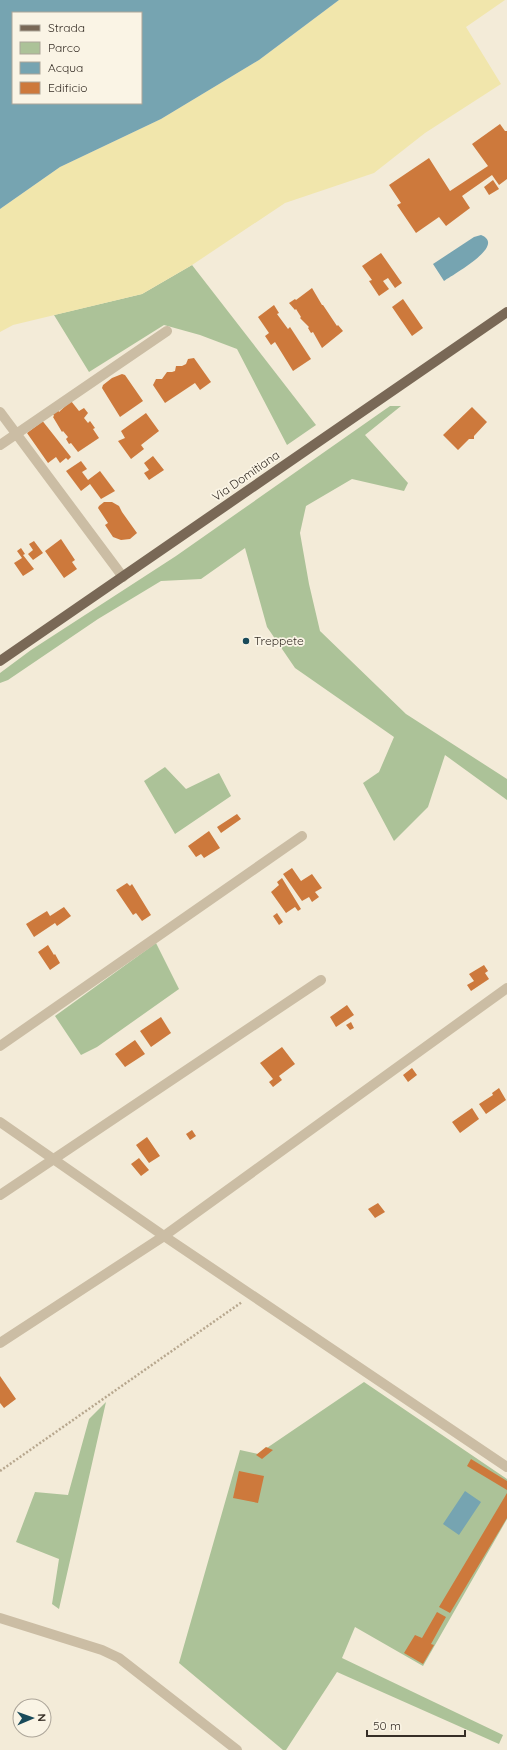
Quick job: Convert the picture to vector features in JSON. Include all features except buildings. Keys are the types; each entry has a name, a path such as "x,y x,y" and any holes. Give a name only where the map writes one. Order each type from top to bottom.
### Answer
{"main road":[{"name":"Via Domitiana","path":"0,661 507,312"}],"street":[{"path":"0,445 167,331"},
{"path":"0,412 123,577"},
{"path":"0,1046 302,836"},
{"path":"0,1195 320,980"},
{"path":"0,1343 164,1236 507,988"},
{"path":"0,1122 164,1236 507,1467"},
{"path":"0,1618 102,1650 119,1658 237,1750"}],"path":[{"path":"0,1471 252,1295"}],"green space":[{"path":"192,265 316,425 287,445 237,349 200,335 164,325 89,372 54,315 142,294"},
{"path":"390,406 401,406 365,435 408,483 404,491 352,479 306,506 300,533 309,584 320,631 406,714 507,779 507,800 445,755 428,807 394,841 363,783 379,772 394,737 295,668 267,627 245,548 201,579 161,581 98,619 8,680 0,683 0,673 31,650 176,556"},
{"path":"165,767 186,789 219,773 231,796 175,834 144,781"},
{"path":"156,943 179,989 97,1047 81,1055 55,1016"},
{"path":"364,1382 507,1479 507,1519 423,1666 355,1627 342,1658 503,1735 499,1744 337,1672 286,1750 283,1750 179,1663 240,1450 258,1454"},
{"path":"106,1402 59,1609 52,1604 59,1559 16,1542 35,1492 68,1495 89,1419"}],"sand":[{"path":"339,0 505,0 466,27 501,84 425,133 374,173 285,203 192,265 142,294 13,325 0,332 0,209 60,167 161,119 259,60"}],"water":[{"path":"0,0 339,0 259,60 161,119 60,167 0,209"},
{"path":"481,235 487,240 488,245 483,252 467,266 444,281 433,264 474,237"},
{"path":"465,1491 481,1502 459,1535 443,1524"}],"place":[{"name":"Treppete","path":"246,641"}]}
